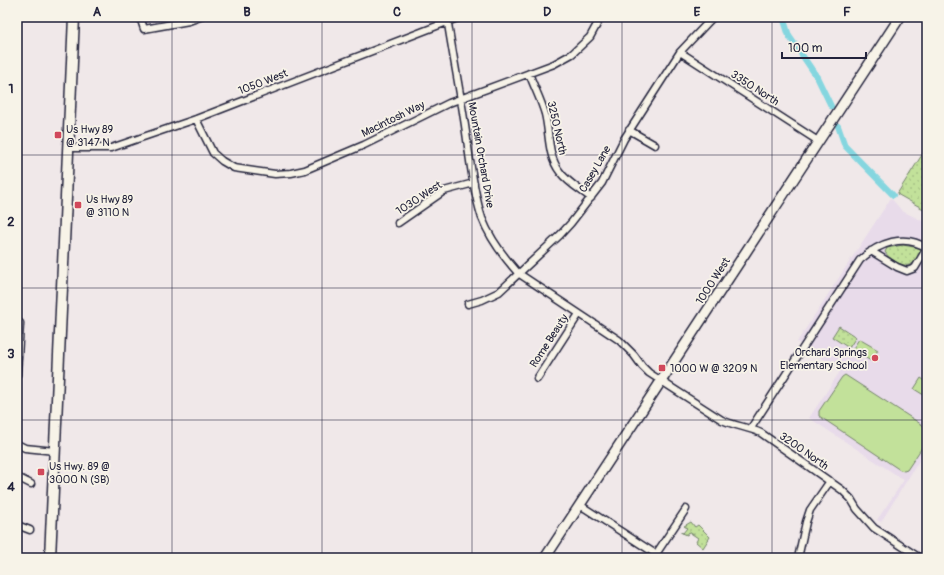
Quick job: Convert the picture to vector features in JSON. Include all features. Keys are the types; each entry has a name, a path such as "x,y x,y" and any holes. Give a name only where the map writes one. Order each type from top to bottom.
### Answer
{"main road":[{"path":"50,558 74,17"}],"street":[{"path":"140,17 144,29 189,21 200,17"},
{"name":"1050 West","path":"69,148 111,148 196,119 448,19 460,17"},
{"name":"Macintosh Way","path":"196,119 213,153 222,161 234,168 275,174 305,170 364,145 449,103 554,64 572,54 590,37 601,17"},
{"name":"Casey Lane","path":"468,304 492,296 499,292 560,235 602,183 629,130 680,52 713,17"},
{"name":"1000 West","path":"545,558 662,382 900,17"},
{"name":"Mountain Orchard Drive","path":"448,19 474,183 482,217 490,236 518,274 622,343 645,369 662,382"},
{"name":"3350 North","path":"680,52 818,141"},
{"name":"3250 North","path":"529,73 545,112 551,155 554,163 560,173 591,198"},
{"path":"629,130 656,145"},
{"name":"1030 West","path":"398,223 444,191 474,183"},
{"path":"751,428 860,260 871,251 878,246 900,241 912,241 927,248 915,268 907,271 897,267 871,251"},
{"name":"Rome Beauty","path":"537,379 579,314"},
{"path":"17,375 20,323"},
{"name":"3200 North","path":"662,382 722,420 730,424 751,428 769,439 842,490 852,498 861,513 874,528 910,555 920,558"},
{"path":"17,444 31,449 55,451"},
{"path":"17,477 31,484"},
{"path":"798,558 810,510 830,481"},
{"path":"580,505 662,558"},
{"path":"656,554 686,509"},
{"path":"17,525 30,530"}],"shaded area":[{"name":"Orchard Springs Elementary School","path":"891,198 902,211 927,223 927,448 881,522 877,520 904,480 809,418 841,370 797,342"}],"green space":[{"path":"927,147 927,211 897,194"},
{"path":"903,245 919,248 921,250 916,261 910,265 903,265 896,262 885,252 887,248"},
{"path":"839,326 856,337 849,348 832,337"},
{"path":"859,339 878,350 871,361 852,350"},
{"path":"845,375 927,428 927,440 907,470 900,470 819,416 819,411 842,377"},
{"path":"921,378 927,382 927,397 914,389"},
{"path":"691,522 695,527 698,525 710,537 703,548 696,542 698,538 689,532 687,535 680,532 683,533 687,528 684,526"}],"waterway":[{"path":"783,17 789,36 817,77 831,106"},
{"path":"838,126 845,146 893,195"}],"place":[{"name":"Us Hwy 89 @ 3147 N","path":"58,135"},
{"name":"Us Hwy 89 @ 3110 N","path":"78,205"},
{"name":"Orchard Springs Elementary School","path":"875,358"},
{"name":"1000 W @ 3209 N","path":"662,368"},
{"name":"Us Hwy. 89 @ 3000 N (SB)","path":"41,472"}]}
